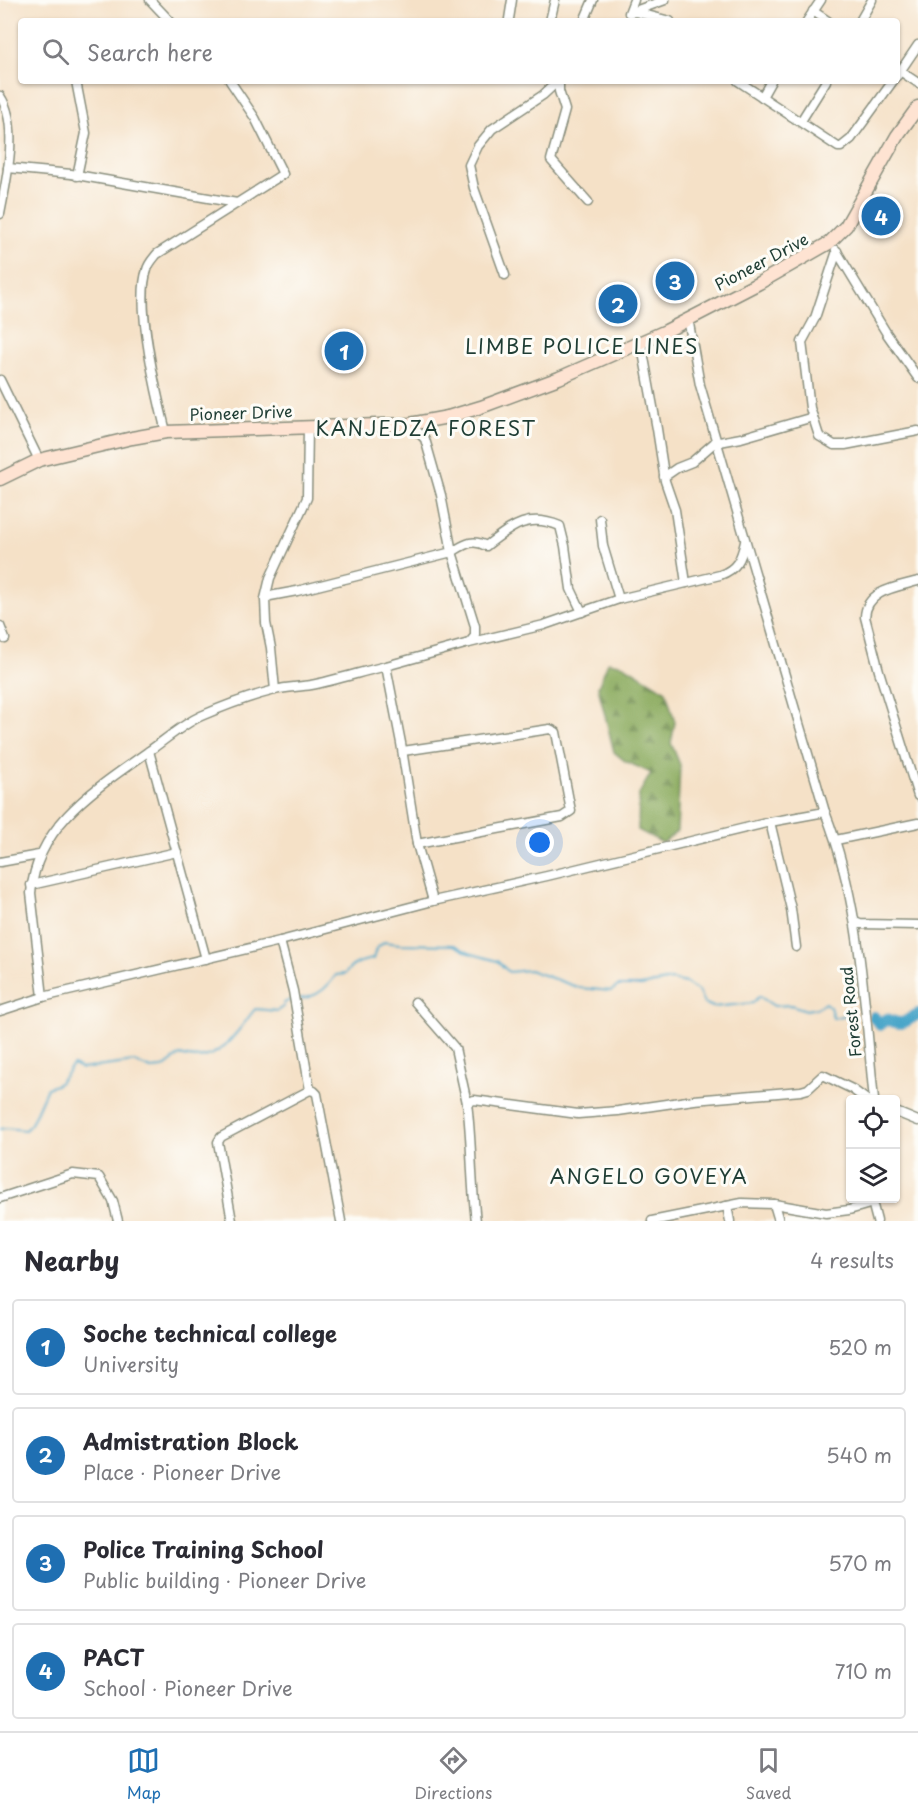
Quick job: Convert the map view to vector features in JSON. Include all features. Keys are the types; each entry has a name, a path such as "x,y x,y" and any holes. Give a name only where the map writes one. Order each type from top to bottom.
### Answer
{"street":[{"path":"150,0 167,18"},
{"path":"509,18 512,0"},
{"path":"551,18 555,0"},
{"path":"585,18 593,0"},
{"path":"634,0 629,13 665,0"},
{"path":"809,18 820,0"},
{"path":"862,18 872,0"},
{"path":"813,11 824,18"},
{"path":"635,12 658,18"},
{"path":"900,69 918,45"},
{"path":"900,73 918,83"},
{"path":"77,84 86,133 77,176"},
{"path":"166,432 157,396 148,339 144,297 147,269 157,254 283,174 255,118 232,84"},
{"path":"506,275 474,188 469,165 478,146 492,129 556,84"},
{"path":"559,84 565,110 550,160 588,202"},
{"path":"742,84 841,147 851,139 891,84"},
{"path":"762,97 769,84"},
{"path":"801,122 824,84"},
{"path":"0,96 6,104 9,124 8,168 0,214"},
{"name":"Pioneer Drive","path":"0,479 39,460 166,432 410,424 448,417 481,407 559,378 641,341 833,247 891,146 918,107"},
{"path":"8,168 77,176 237,203"},
{"path":"833,247 887,334 918,378"},
{"path":"833,247 814,318 802,342 810,408 819,436 834,445 845,445 918,431"},
{"name":"Forest Road","path":"688,318 700,385 825,812 836,840 855,922 873,1095"},
{"path":"641,341 664,477 675,510 686,583"},
{"path":"0,380 39,460"},
{"path":"664,477 692,462 714,443 813,417"},
{"path":"410,424 425,439 441,495 452,552 475,626 475,636 469,643"},
{"path":"274,690 265,599 270,578 307,498 308,426"},
{"path":"600,519 603,546 620,599"},
{"path":"265,599 452,552 471,541 487,545 513,526 536,521 558,525 565,546 571,589 582,612"},
{"path":"43,997 31,893 39,855 63,818 78,803 201,716 274,690 310,685 544,625 620,599 728,572 737,566 745,542"},
{"path":"918,581 879,593 870,600 865,616 879,671 918,796"},
{"path":"0,626 5,639"},
{"path":"386,666 403,751 417,844 433,901"},
{"path":"403,751 550,729 556,732 571,811 562,817 417,844"},
{"path":"149,751 206,959"},
{"path":"0,1011 43,997 280,941 433,901 770,822 825,812"},
{"path":"770,822 791,909 796,947"},
{"path":"836,840 918,823"},
{"path":"31,885 177,852"},
{"path":"0,862 39,855"},
{"path":"855,922 918,925"},
{"path":"280,941 293,992 310,1090 317,1094 341,1221"},
{"path":"415,1002 455,1048 467,1103 472,1144 472,1193 476,1221"},
{"path":"467,1103 482,1099 578,1114 618,1111 694,1100 801,1091 808,1089 823,1075 860,1095"},
{"path":"232,1221 218,1142 221,1137 310,1090"},
{"path":"900,1113 918,1120"},
{"path":"0,1198 73,1174 99,1177 113,1201 117,1221"},
{"path":"652,1221 742,1203 774,1204 826,1213 849,1210 867,1203"},
{"path":"872,1203 877,1221"},
{"path":"774,1204 778,1221"},
{"path":"727,1206 729,1221"}],"green space":[{"path":"608,662 624,665 666,691 675,722 671,743 680,765 677,831 663,843 638,830 639,794 651,773 625,761 614,752 598,687"}],"waterway":[{"path":"0,1129 25,1130 31,1124 47,1088 58,1084 73,1065 81,1069 134,1062 151,1069 163,1068 180,1055 193,1058 215,1053 232,1038 255,1009 277,1011 287,1001 317,994 336,975 345,974 357,964 373,959 376,949 384,942 454,945 469,953 497,961 509,972 529,970 580,988 611,991 618,986 641,986 671,980 686,983 698,991 704,1003 713,1007 753,1003 759,996 774,1006 791,1005 806,1010 817,1008 825,1003 830,1007 833,1018 846,1015 854,1021 856,1015"},
{"path":"874,1017 880,1025 887,1019 904,1023 918,1014"}],"place":[{"name":"PACT","path":"881,216"},
{"name":"Police Training School","path":"675,281"},
{"name":"Admistration Block","path":"618,304"},
{"name":"Soche technical college","path":"344,351"}],"district":[{"name":"LIMBE POLICE LINES","path":"582,346"},
{"name":"KANJEDZA FOREST","path":"426,428"},
{"name":"ANGELO GOVEYA","path":"649,1176"}]}
